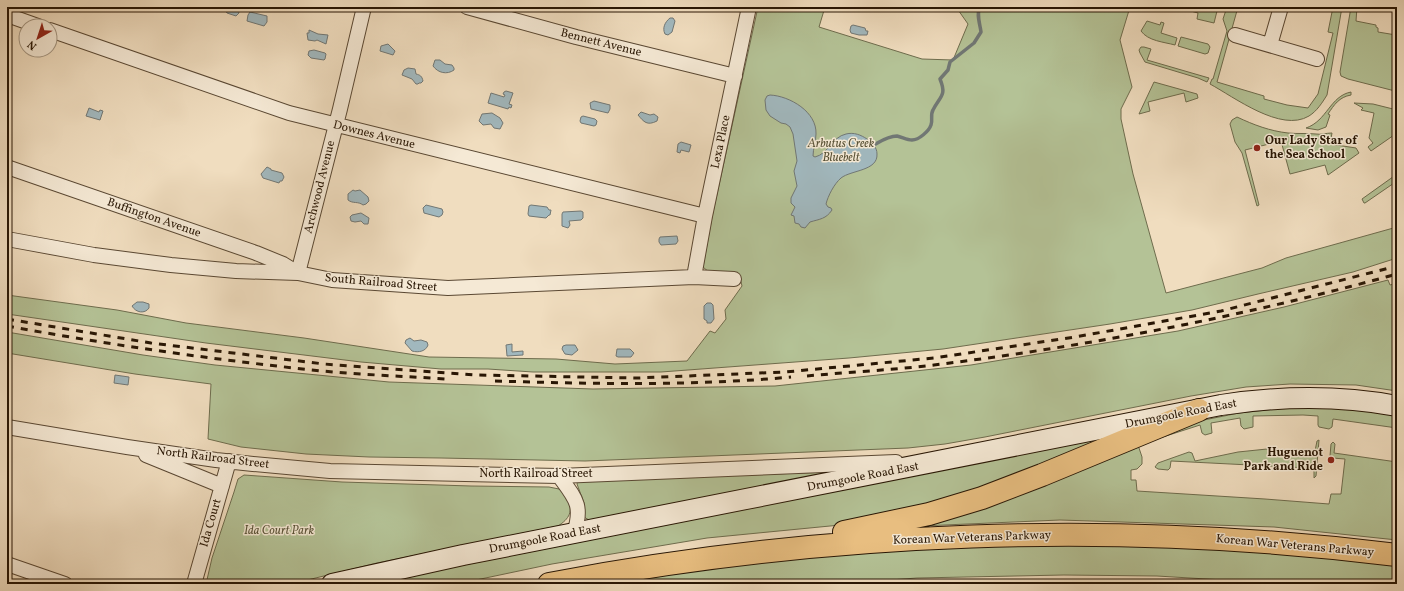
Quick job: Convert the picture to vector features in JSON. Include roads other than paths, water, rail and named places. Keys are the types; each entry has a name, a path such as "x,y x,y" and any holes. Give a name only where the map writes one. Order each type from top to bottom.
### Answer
{"highway":[{"path":"696,560 798,538 820,536 872,527 956,506 982,498 1042,475 1199,410"},
{"name":"Korean War Veterans Parkway","path":"549,584 653,566 779,550 900,540 1037,535 1125,536 1295,544 1397,555"}],"main road":[{"name":"Drumgoole Road East","path":"332,584 456,557 1243,402 1302,398 1351,399 1397,406"}],"street":[{"name":"Archwood Avenue","path":"298,273 364,7"},
{"name":"Bennett Avenue","path":"467,7 576,37 735,76"},
{"name":"Lexa Place","path":"694,278 705,216 749,7"},
{"path":"1270,45 1281,7"},
{"path":"7,15 18,19"},
{"name":"Downes Avenue","path":"58,33 289,114 705,216"},
{"path":"1235,35 1317,59"},
{"name":"Buffington Avenue","path":"7,167 256,253 282,264 298,273"},
{"name":"South Railroad Street","path":"7,239 94,255 171,265 236,271 298,273 332,280 448,288 694,278 734,279"},
{"name":"North Railroad Street","path":"7,427 127,447 229,461 330,471 559,476 947,460"},
{"name":"North Railroad Street","path":"127,447 222,486"},
{"name":"Ida Court","path":"194,584 229,461"},
{"path":"559,476 572,492 577,504 579,515 574,534"},
{"path":"7,564 65,584"}],"water":[{"path":"225,7 238,8 239,13 236,16 227,13"},
{"path":"250,12 267,16 267,22 264,26 247,21"},
{"path":"670,18 673,18 675,21 672,32 668,35 664,32 664,27 665,23"},
{"path":"853,25 865,28 866,31 868,31 867,35 851,33 851,26"},
{"path":"309,30 318,34 328,35 326,44 317,40 308,40 307,33 309,33"},
{"path":"388,44 395,51 393,55 380,51 381,46"},
{"path":"314,50 325,53 325,59 311,58 308,55 309,51"},
{"path":"435,60 440,60 445,64 452,65 454,70 446,73 440,72 433,66"},
{"path":"408,68 415,69 416,74 420,75 422,78 423,81 421,83 416,84 412,79 402,75 404,70"},
{"path":"506,91 513,93 509,104 512,105 511,108 509,107 508,109 488,103 491,93 504,97 505,95 503,94"},
{"path":"770,95 786,98 794,102 807,112 812,119 816,134 813,156 815,157 823,153 837,138 849,133 857,134 867,139 874,145 877,152 876,160 873,164 869,167 845,175 836,183 828,197 826,204 832,210 830,213 825,217 810,222 805,228 795,223 794,216 791,215 795,207 791,203 791,198 797,186 794,171 797,161 793,134 790,127 770,116 766,110 765,100 767,96"},
{"path":"594,101 610,105 608,113 591,109 590,103"},
{"path":"89,108 99,112 100,110 103,111 100,120 86,116"},
{"path":"641,112 650,115 654,114 658,117 657,121 648,123 642,120 638,115"},
{"path":"492,113 500,118 503,123 500,129 494,128 491,124 483,125 479,121 482,114"},
{"path":"583,116 595,119 597,121 596,125 594,126 581,123 581,117"},
{"path":"681,142 691,145 689,152 681,150 680,153 677,152 678,144"},
{"path":"267,167 271,170 282,173 284,177 282,181 279,183 263,178 261,174"},
{"path":"353,190 360,190 368,197 369,201 363,205 348,200 348,194"},
{"path":"426,205 442,209 442,215 439,217 424,213 423,208"},
{"path":"529,206 547,207 551,210 550,215 546,218 529,216"},
{"path":"563,212 583,212 583,218 581,220 569,221 570,225 568,228 562,226"},
{"path":"361,213 369,218 368,224 364,224 361,221 351,221 350,217 352,215"},
{"path":"677,236 678,241 676,244 661,245 659,242 660,237"},
{"path":"137,302 149,304 149,308 143,312 136,310 132,306"},
{"path":"707,303 711,303 713,305 714,319 711,323 707,323 704,319 704,306"},
{"path":"410,338 414,341 421,340 427,342 428,345 426,349 417,352 412,351 405,343 406,340"},
{"path":"512,344 512,352 523,351 523,355 507,356 506,345"},
{"path":"575,345 578,350 572,355 565,354 562,349 563,346"},
{"path":"617,349 630,349 634,353 631,357 618,357 616,356"},
{"path":"115,375 129,377 128,385 114,383"}],"waterway":[{"path":"874,145 894,136 915,140 921,137 928,130 932,123 932,112 943,93 940,79 948,70 950,62 974,43 981,32 978,16 980,7"}],"railway":[{"path":"7,319 151,343 324,364 475,375 638,378 785,372 934,358 1075,337 1221,311 1397,266"},
{"path":"807,376 934,365 1051,349 1109,339 1225,316 1397,274"},
{"path":"7,326 164,352 282,367 445,379"},
{"path":"495,381 680,383 791,377"}],"place":[{"name":"Our Lady Star of the Sea School","path":"1257,148"},
{"name":"Huguenot Park and Ride","path":"1331,460"}],"park label":[{"name":"Arbutus Creek Bluebelt","path":"841,151"},
{"name":"Ida Court Park","path":"279,531"}]}
